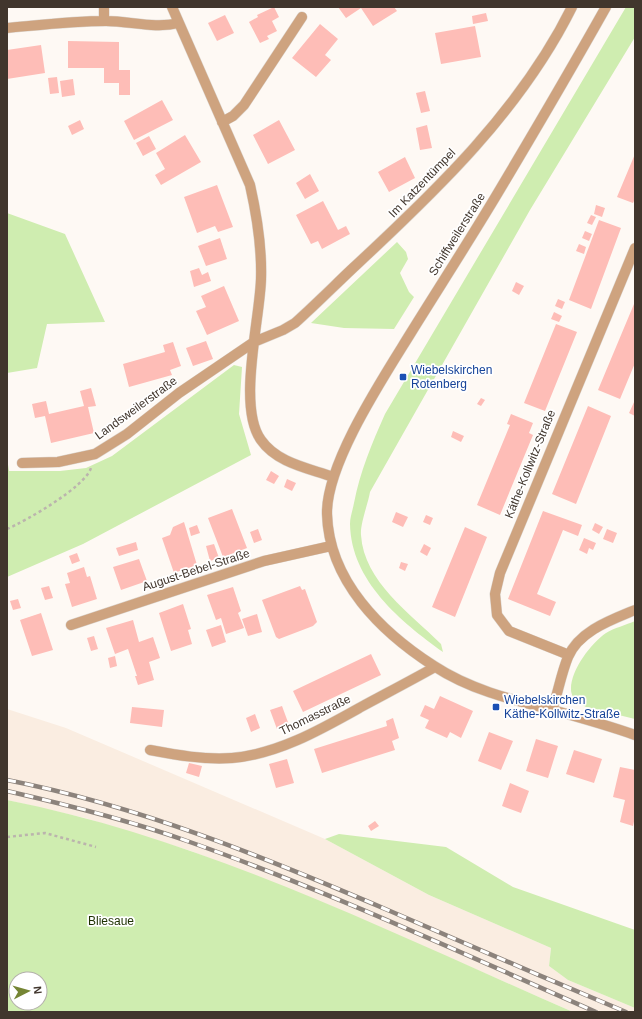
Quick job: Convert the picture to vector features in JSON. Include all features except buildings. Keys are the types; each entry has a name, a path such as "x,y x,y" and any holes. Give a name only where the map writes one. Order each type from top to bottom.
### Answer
{"street":[{"path":"104,7 104,21"},
{"path":"172,7 250,185 259,231 261,279 254,342 250,406 254,426 260,439 270,451 285,460 333,477 327,498 327,513 332,546 341,570 355,595 372,615 404,645 435,667 484,691 635,735"},
{"name":"Im Katzentümpel","path":"254,342 296,323 385,239 448,176 516,97 542,61 572,7"},
{"name":"Schiffweilerstraße","path":"333,477 376,390 496,196 606,7"},
{"path":"222,122 233,116 244,105 302,17"},
{"path":"7,28 45,24 104,21 126,21 154,26 169,26 180,23"},
{"name":"Käthe-Kollwitz-Straße","path":"569,655 509,632 497,615 495,594 500,573 635,248"},
{"name":"Landsweilerstraße","path":"22,462 58,462 95,454 127,434 179,392 254,342"},
{"name":"August-Bebel-Straße","path":"71,625 264,561 332,546"},
{"path":"552,710 569,655 585,635 607,621 635,610"},
{"name":"Thomasstraße","path":"150,750 190,757 232,758 264,752 292,743 435,667"}],"path":[{"path":"7,529 68,493 90,473 95,454"},
{"path":"7,837 45,833 96,847"}],"shaded area":[{"path":"7,709 66,728 325,839 429,895 551,948 549,966 568,980 635,1008 635,1012 573,1012 329,905 191,851 85,818 7,800"}],"green space":[{"path":"626,7 635,7 635,37 530,210 370,492 361,535 364,552 370,568 390,596 441,644 443,652 395,613 369,582 359,564 353,545 350,524 363,469 385,414"},
{"path":"7,213 65,234 105,322 47,324 37,368 7,373"},
{"path":"397,242 406,252 408,259 400,273 409,292 414,297 394,329 344,328 311,323"},
{"path":"234,365 242,367 239,414 251,455 83,544 7,577 7,458 9,471 60,471 86,468 112,456"},
{"path":"635,621 635,719 586,707 575,701 571,691 574,674 588,650 606,633"},
{"name":"Bliesaue","path":"7,800 81,817 153,838 225,863 365,920 573,1012 7,1012"},
{"path":"339,834 446,847 513,887 635,930 635,1008 568,980 549,966 551,948 429,895 325,839"}],"railway":[{"path":"7,780 106,804 202,835 343,891 626,1012"},
{"path":"7,791 75,807 165,833 239,860 342,901 596,1012"}],"place":[{"name":"Wiebelskirchen Rotenberg","path":"403,377"},
{"name":"Wiebelskirchen Käthe-Kollwitz-Straße","path":"496,707"}]}
